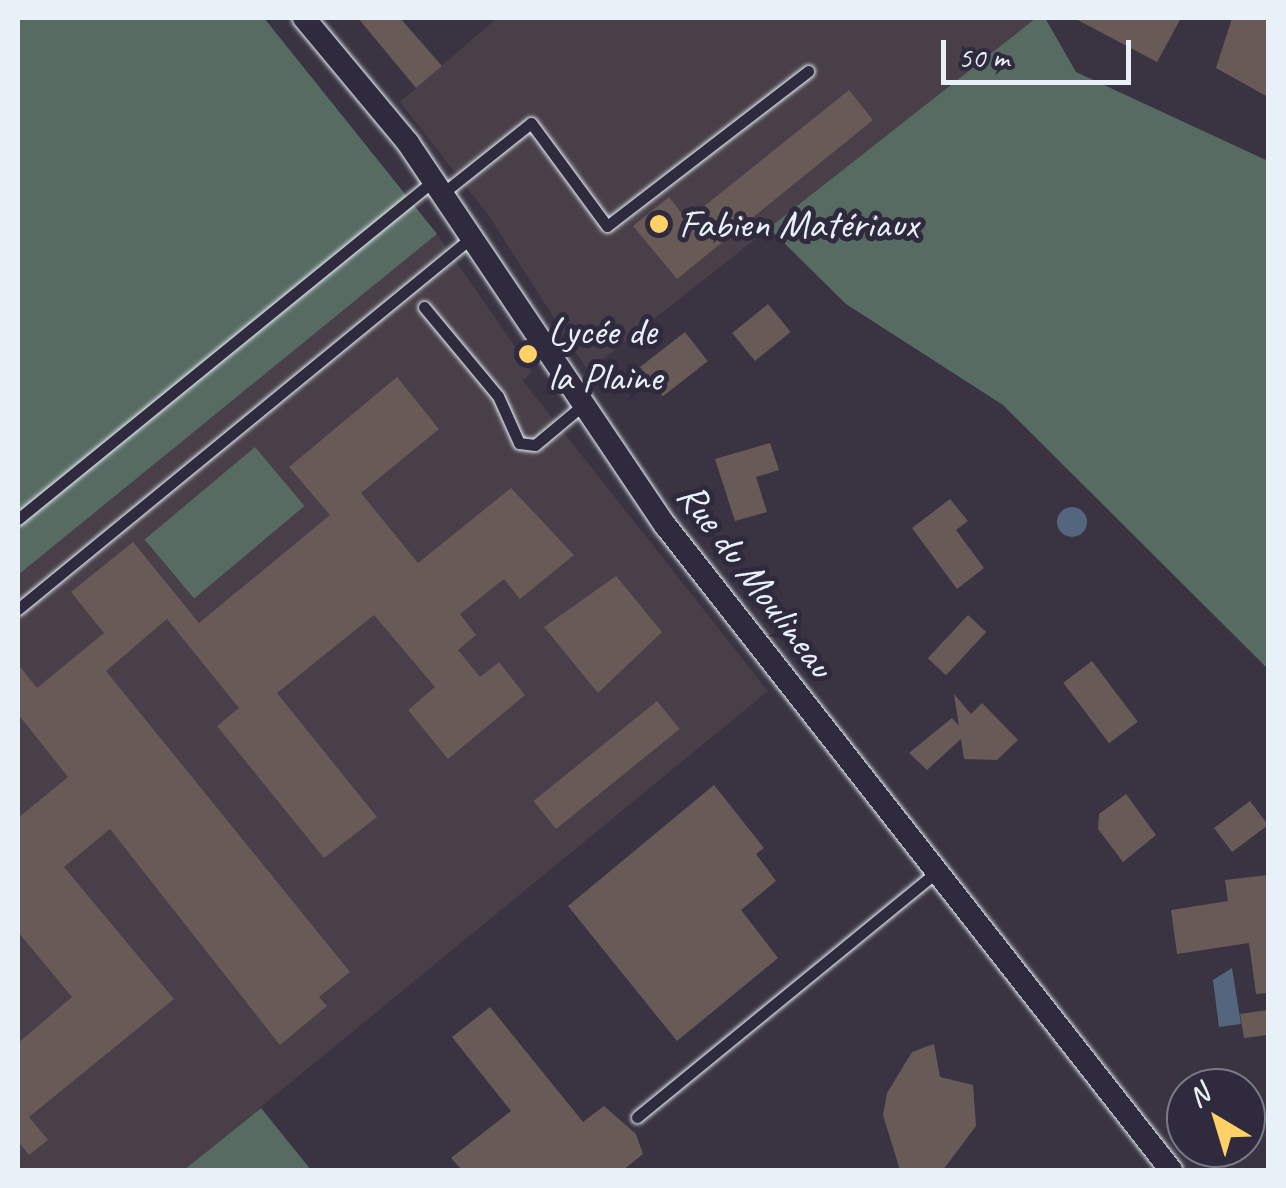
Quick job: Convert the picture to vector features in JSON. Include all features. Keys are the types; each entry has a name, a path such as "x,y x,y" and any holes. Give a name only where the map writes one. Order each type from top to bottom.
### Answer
{"street":[{"name":"Rue du Moulineau","path":"304,18 438,187 664,524 1171,1170"}],"lane":[{"path":"18,519 438,187 530,124 606,226 808,70"},
{"path":"18,609 472,236"},
{"path":"424,307 498,396 520,442 535,445 584,404"},
{"path":"636,1117 936,872"}],"shaded area":[{"path":"497,18 1036,18 588,371 489,216 400,102"},
{"path":"437,234 532,371 523,381 768,691 184,1170 18,1170 18,575"}],"green space":[{"path":"18,18 264,18 437,234 18,575"},
{"path":"1036,18 1045,18 1076,72 1268,161 1268,669 1003,405 846,304 769,228"},
{"path":"255,447 304,506 194,599 145,540"},
{"path":"261,1108 311,1170 184,1170"}],"water":[{"path":"1072,507 1083,511 1087,522 1083,533 1072,537 1061,533 1057,522 1061,511"},
{"path":"1232,968 1241,1024 1219,1027 1213,980"}],"building":[{"path":"358,18 400,18 442,66 416,88"},
{"path":"1074,18 1181,18 1157,62"},
{"path":"1232,18 1268,18 1268,97 1216,68"},
{"path":"849,90 873,120 677,279 633,226 669,197 687,220"},
{"path":"768,304 791,332 755,361 732,333"},
{"path":"685,332 708,361 663,396 640,367"},
{"path":"397,377 439,429 361,493 418,563 511,488 574,555 520,599 504,579 460,614 476,635 458,650 480,677 499,662 525,695 448,759 408,710 435,687 374,615 277,693 377,817 324,858 217,726 239,708 167,619 106,671 350,972 319,997 327,1006 280,1045 110,829 64,867 174,999 29,1117 48,1140 29,1155 18,1141 18,1043 72,997 18,932 18,818 68,777 18,714 18,664 37,688 104,633 71,592 133,542 199,623 330,515 289,467"},
{"path":"770,443 779,470 756,477 767,512 735,521 715,459"},
{"path":"950,499 968,521 956,530 984,568 957,589 912,528"},
{"path":"616,576 662,632 598,693 544,627"},
{"path":"968,615 986,632 946,675 928,658"},
{"path":"1092,661 1138,722 1109,743 1063,683"},
{"path":"954,694 971,714 982,703 1018,740 997,760 964,759 961,739 927,770 909,753 952,718 959,726"},
{"path":"657,701 680,729 556,829 533,801"},
{"path":"714,785 764,848 756,854 776,881 741,910 778,958 677,1041 568,906"},
{"path":"1126,794 1156,835 1123,862 1098,829 1099,814"},
{"path":"1250,801 1268,825 1232,852 1214,828"},
{"path":"1268,875 1268,993 1256,994 1249,943 1177,954 1171,910 1228,901 1225,880"},
{"path":"490,1007 583,1122 604,1106 636,1134 643,1154 623,1170 462,1170 451,1158 511,1111 452,1037"},
{"path":"1268,1010 1268,1035 1244,1038 1240,1014"},
{"path":"934,1044 940,1077 973,1085 976,1126 943,1170 900,1170 883,1115 887,1093 912,1052"}],"place":[{"name":"Fabien Matériaux","path":"659,224"},
{"name":"Lycée de la Plaine","path":"528,354"}]}
